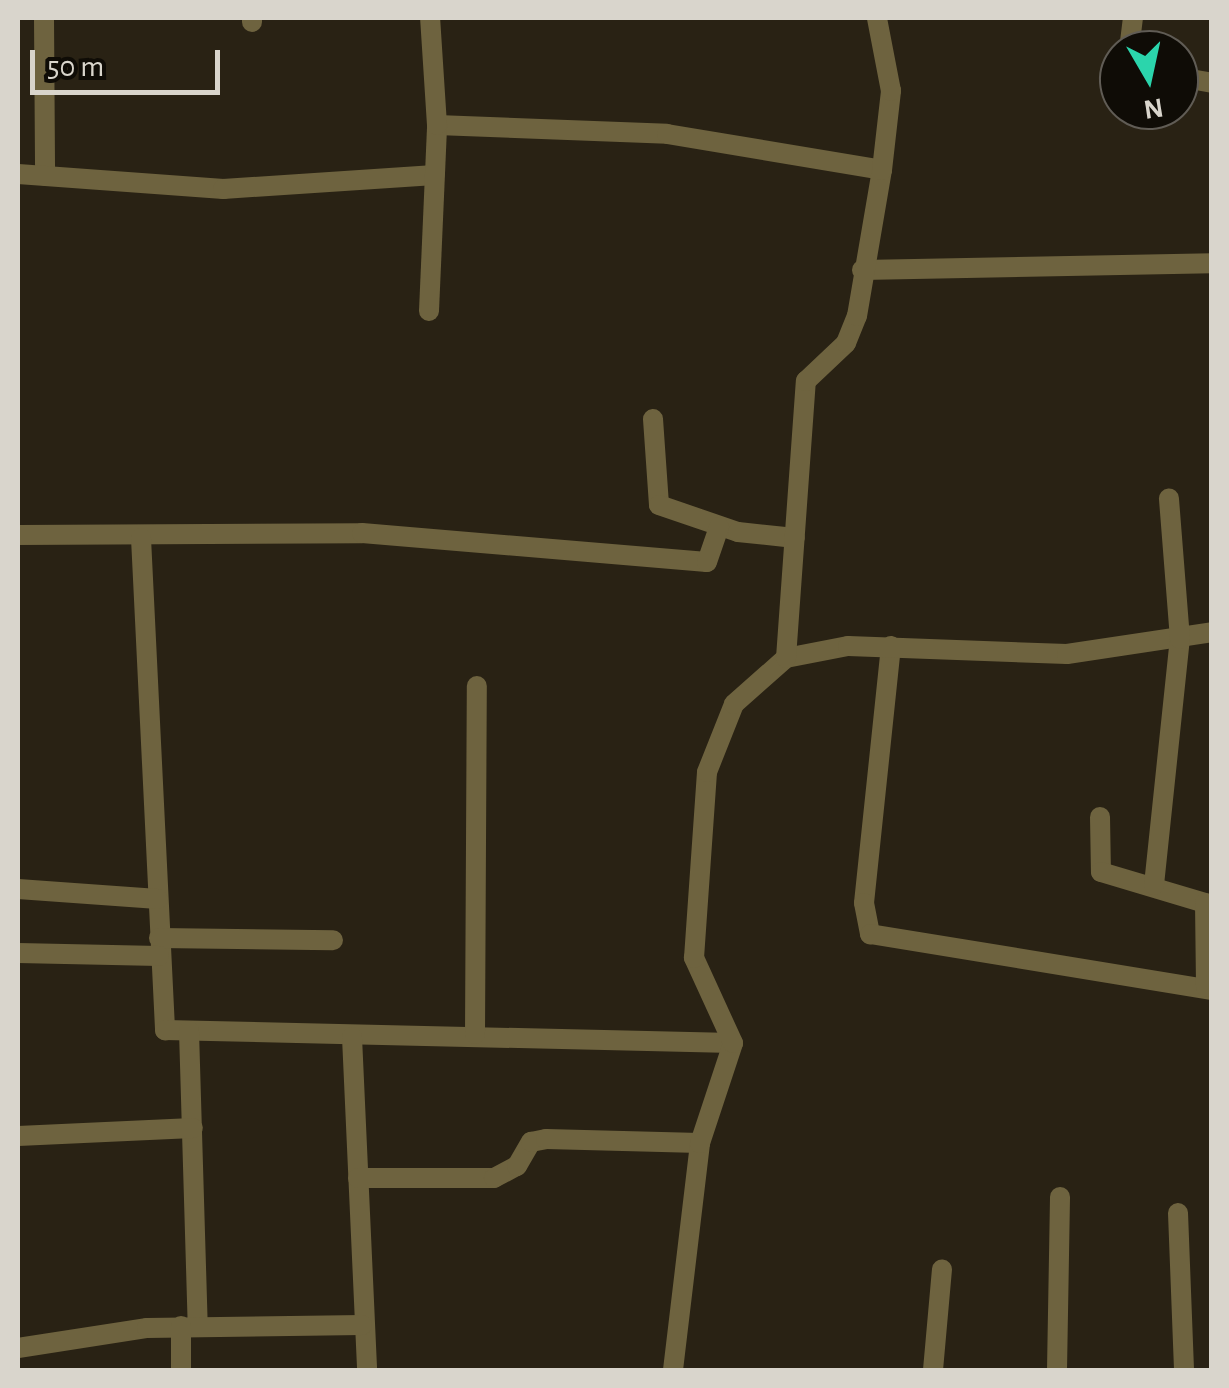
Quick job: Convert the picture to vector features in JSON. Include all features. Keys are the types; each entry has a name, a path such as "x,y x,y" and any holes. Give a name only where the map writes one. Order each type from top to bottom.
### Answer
{"street":[{"path":"44,18 45,176"},
{"path":"428,311 437,124 430,18"},
{"path":"786,658 806,381 846,343 882,170 890,91 877,18"},
{"path":"437,124 667,134 882,170"},
{"path":"18,174 224,189 435,175"},
{"path":"862,270 1212,262"},
{"path":"654,418 659,505 719,527 796,538"},
{"path":"1154,885 1180,639 1169,498"},
{"path":"18,535 142,538 362,534 707,562 719,527"},
{"path":"142,538 165,1030 352,1037 475,1034 732,1043"},
{"path":"672,1370 700,1143 732,1043 694,958 700,813 734,704 786,658 891,646 1067,654 1212,632"},
{"path":"891,646 864,903 870,934 1209,988 1204,903 1101,872 1100,817"},
{"path":"475,1034 477,686"},
{"path":"18,889 158,899"},
{"path":"18,953 332,940"},
{"path":"181,1370 190,1326 193,1128 189,1031"},
{"path":"352,1037 367,1370"},
{"path":"18,1136 193,1128"},
{"path":"358,1178 494,1178 517,1166 530,1142 546,1139 700,1143"},
{"path":"1058,1370 1060,1197"},
{"path":"1178,1213 1184,1370"},
{"path":"933,1370 942,1269"},
{"path":"18,1348 190,1326 362,1324"}]}
